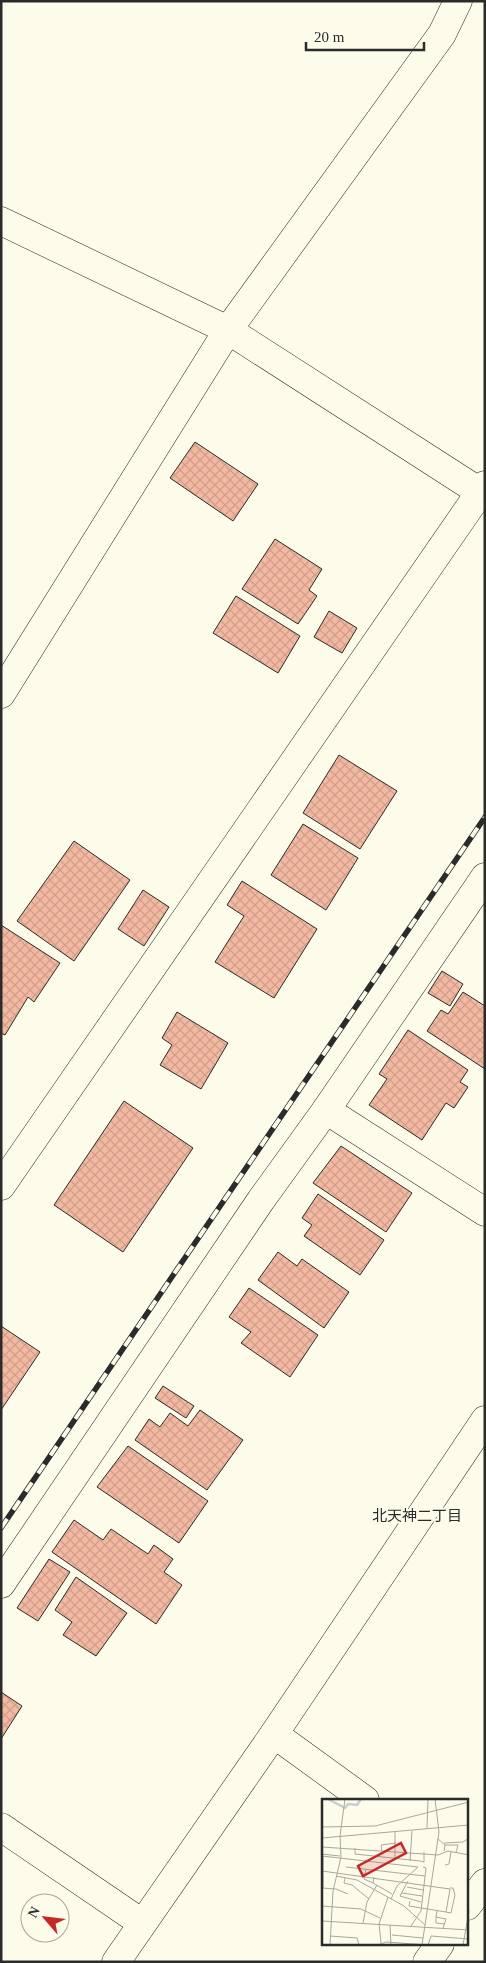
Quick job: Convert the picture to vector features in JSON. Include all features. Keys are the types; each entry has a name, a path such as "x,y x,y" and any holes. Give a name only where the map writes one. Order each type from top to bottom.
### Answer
{"street":[{"path":"1,694 228,330 442,34 458,1"},
{"path":"1,221 228,330 482,489 4,1177"},
{"path":"1,1584 261,1200 326,1110 485,877"},
{"path":"326,1110 485,1212"},
{"path":"116,1962 274,1734 485,1420"},
{"path":"274,1734 364,1799"},
{"path":"1,1828 142,1923"},
{"path":"427,1962 439,1946"}],"building":[{"path":"195,442 258,484 233,521 170,478"},
{"path":"275,539 322,569 309,590 317,596 298,624 242,589"},
{"path":"236,596 300,636 278,673 213,633"},
{"path":"329,611 357,628 342,653 314,637"},
{"path":"339,755 397,791 360,849 303,813"},
{"path":"303,824 358,858 326,910 271,875"},
{"path":"74,841 130,880 74,961 17,921"},
{"path":"242,881 317,929 274,998 215,962 244,916 227,905"},
{"path":"143,890 169,907 144,946 118,929"},
{"path":"1,925 60,963 34,1002 28,997 5,1035 1,1033"},
{"path":"442,971 463,984 450,1006 428,993"},
{"path":"463,992 485,1006 485,1069 427,1031 441,1010 448,1014"},
{"path":"177,1012 228,1043 201,1089 160,1065 172,1045 162,1038"},
{"path":"408,1030 468,1070 460,1082 468,1087 454,1108 446,1103 422,1140 369,1105 387,1079 379,1074"},
{"path":"124,1101 193,1148 123,1252 54,1205"},
{"path":"341,1146 412,1193 386,1232 313,1183"},
{"path":"318,1194 384,1240 360,1275 304,1236 312,1225 302,1218"},
{"path":"278,1252 297,1266 302,1259 349,1292 324,1328 258,1280"},
{"path":"249,1288 318,1335 290,1377 241,1343 251,1332 229,1317"},
{"path":"1,1326 40,1352 1,1410"},
{"path":"163,1386 194,1406 186,1418 155,1398"},
{"path":"200,1410 243,1440 207,1490 135,1440 149,1419 160,1427 170,1413 188,1426"},
{"path":"128,1446 208,1501 179,1543 97,1487"},
{"path":"74,1520 103,1540 111,1529 148,1554 154,1545 173,1559 164,1572 182,1585 156,1624 52,1552"},
{"path":"49,1559 70,1572 38,1621 17,1608"},
{"path":"76,1577 127,1613 96,1656 63,1635 72,1622 55,1610"},
{"path":"1,1692 22,1706 1,1739"}],"railway":[{"path":"1,1528 485,817"}],"district":[{"name":"北天神二丁目","path":"417,1516"}]}
